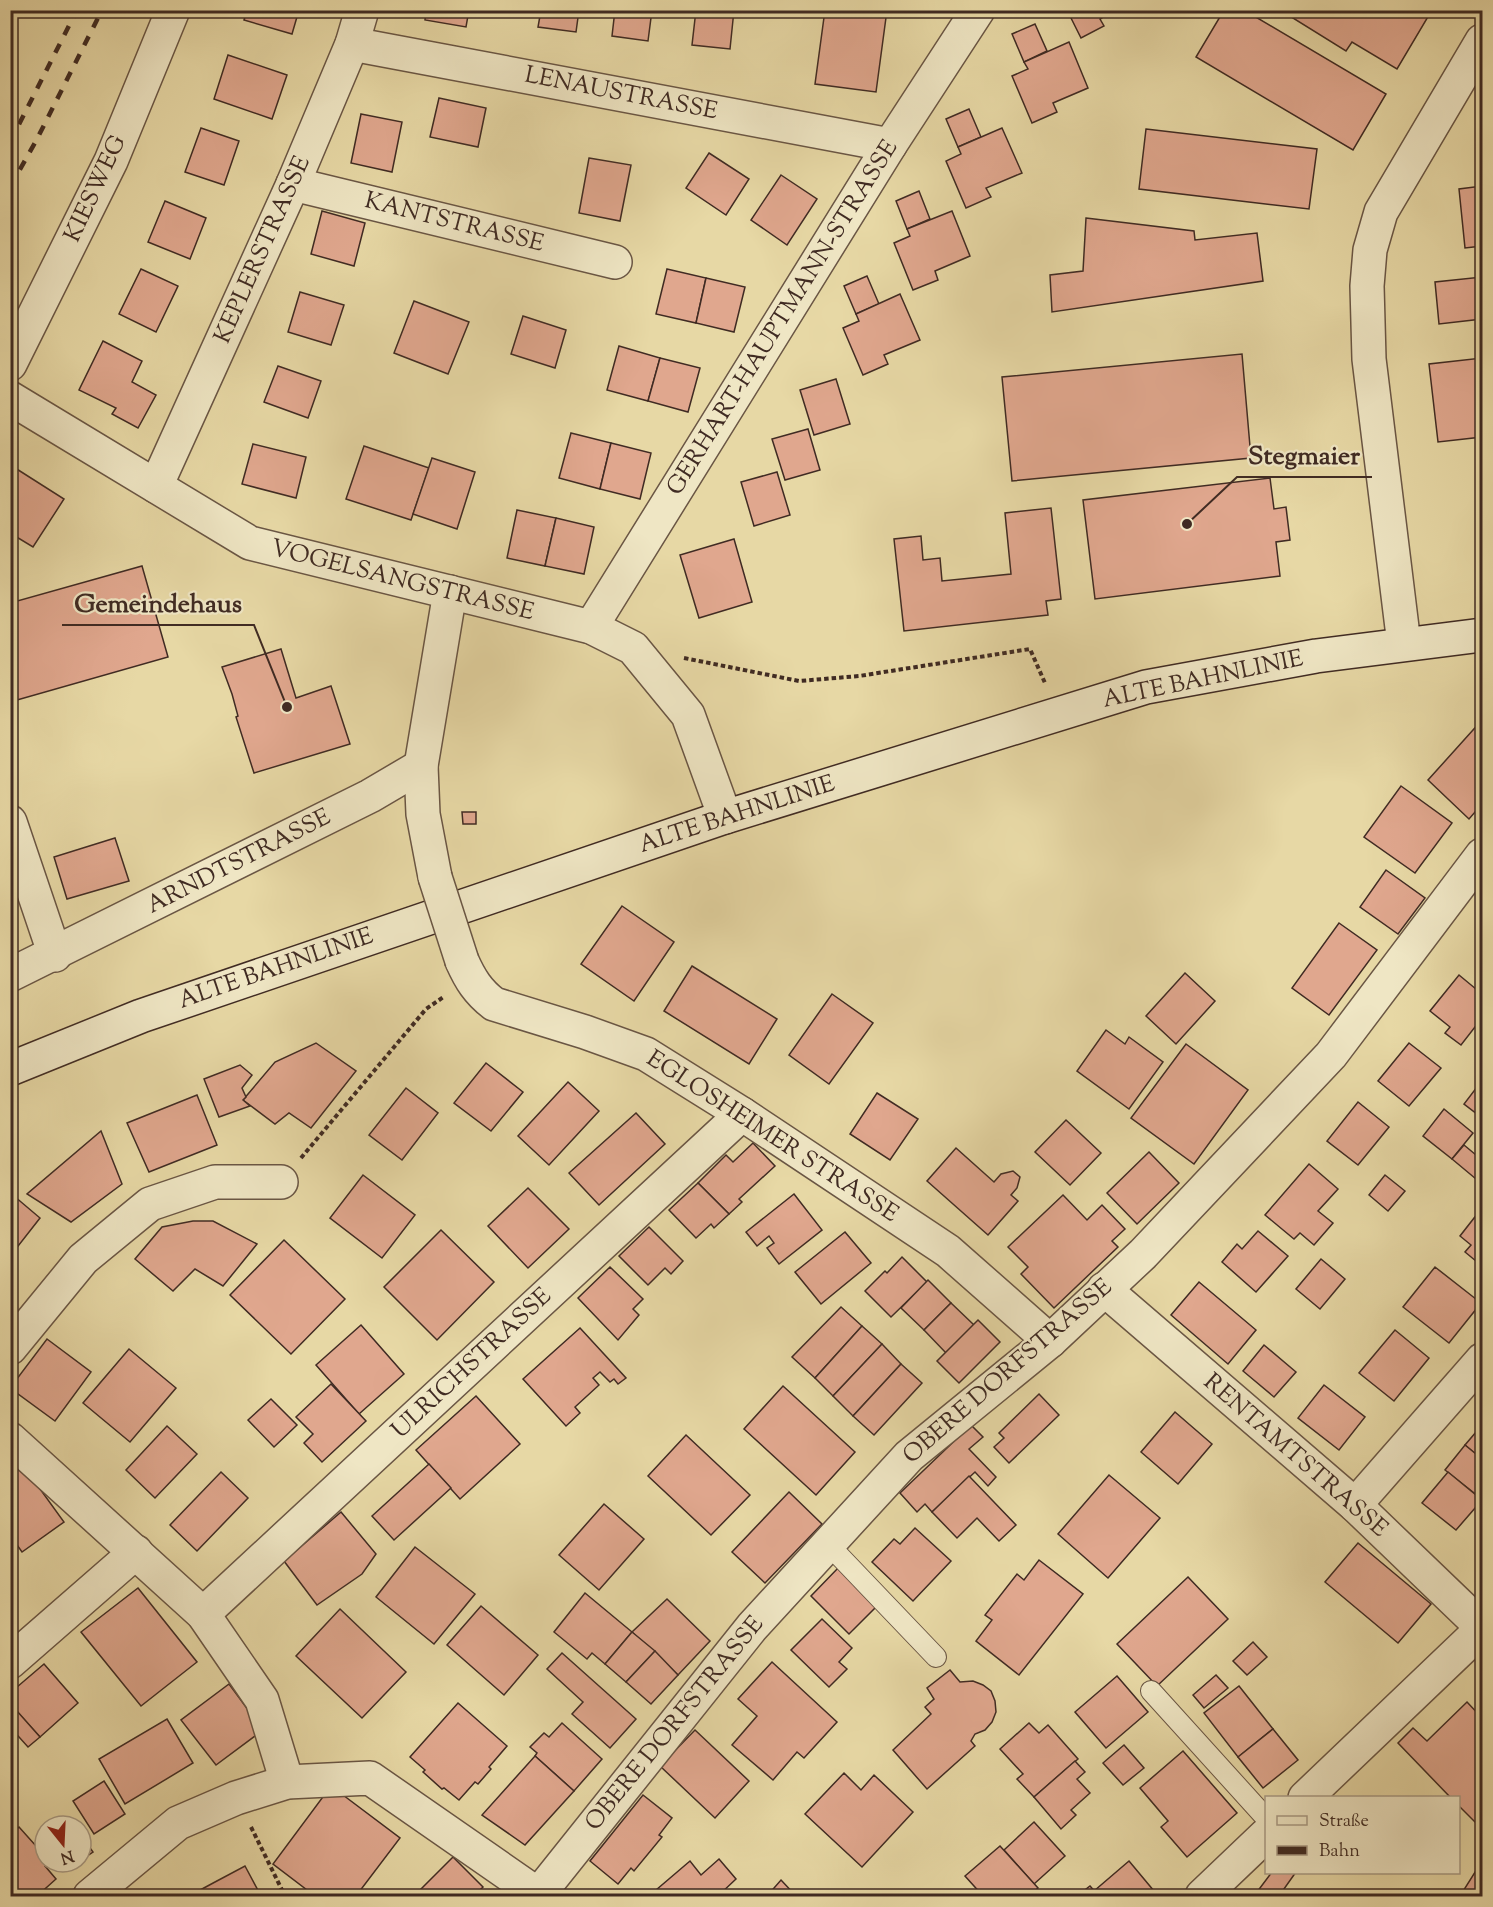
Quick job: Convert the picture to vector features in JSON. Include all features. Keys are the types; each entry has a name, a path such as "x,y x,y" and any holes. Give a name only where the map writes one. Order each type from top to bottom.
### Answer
{"street":[{"name":"KIESWEG","path":"10,364 111,161 173,10"},
{"name":"KEPLERSTRASSE","path":"156,486 294,183 352,44 362,10"},
{"name":"GERHART-HAUPTMANN-STRASSE","path":"591,627 890,145 978,10"},
{"path":"1404,644 1370,359 1367,286 1370,250 1381,212 1482,41"},
{"name":"LENAUSTRASSE","path":"352,44 890,145"},
{"name":"KANTSTRASSE","path":"294,183 615,262"},
{"name":"VOGELSANGSTRASSE","path":"10,398 250,543 591,627 633,648 688,715 725,817"},
{"name":"EGLOSHEIMER STRASSE","path":"450,592 421,766 423,814 435,877 466,970 482,994 494,1004 585,1032 646,1054 741,1113 948,1251 1050,1341"},
{"name":"ALTE BAHNLINIE","path":"10,1069 174,1004 725,817 1057,713 1146,687 1316,656 1482,635"},
{"name":"ARNDTSTRASSE","path":"10,975 55,955 370,796 421,766"},
{"path":"10,822 55,955"},
{"name":"OBERE DORFSTRASSE","path":"539,1896 752,1627 909,1456 1050,1341 1143,1254 1331,1055 1482,855"},
{"name":"ULRICHSTRASSE","path":"203,1614 741,1113"},
{"path":"10,1348 83,1259 150,1204 215,1182 282,1182"},
{"name":"RENTAMTSTRASSE","path":"1104,1289 1355,1505 1482,1628"},
{"path":"1355,1505 1482,1360"},
{"path":"10,1439 203,1614 262,1700 287,1782"},
{"path":"10,1662 136,1552"},
{"path":"1306,1796 1482,1628"},
{"path":"90,1896 178,1823 236,1798 287,1782 370,1778 539,1896"},
{"path":"1202,1896 1265,1836"}],"lane":[{"path":"828,1544 936,1657"},
{"path":"1151,1691 1265,1817"}],"path":[{"path":"10,25 18,10"},
{"path":"633,648 799,681 859,676 1030,649 1057,713"},
{"path":"282,1182 426,1009 466,970"},
{"path":"236,1798 285,1896"}],"building":[{"path":"247,10 299,10 292,34 244,20"},
{"path":"426,10 469,10 466,27 425,20"},
{"path":"541,10 579,10 576,32 538,27"},
{"path":"615,10 652,10 648,41 612,36"},
{"path":"696,10 734,10 730,49 692,45"},
{"path":"825,10 887,10 876,92 815,84"},
{"path":"1067,10 1115,10 1100,19 1104,26 1081,38"},
{"path":"1224,10 1244,10 1386,94 1353,150 1196,57"},
{"path":"1280,10 1432,10 1397,69 1352,42 1346,51"},
{"path":"1035,24 1047,51 1024,62 1012,34"},
{"path":"1069,42 1088,88 1053,103 1057,112 1032,123 1012,76 1028,69 1024,62"},
{"path":"228,55 287,75 272,119 214,99"},
{"path":"439,98 486,108 478,147 430,137"},
{"path":"969,109 981,137 958,147 946,119"},
{"path":"361,114 402,122 392,172 351,163"},
{"path":"201,128 239,141 224,185 185,172"},
{"path":"1002,128 1022,173 986,188 991,197 966,208 946,161 961,154 958,147"},
{"path":"1146,129 1317,149 1309,209 1139,189"},
{"path":"709,153 749,179 726,215 686,188"},
{"path":"589,158 631,165 620,221 579,213"},
{"path":"781,175 817,199 787,245 751,220"},
{"path":"1482,186 1482,246 1465,248 1459,189"},
{"path":"919,191 930,219 907,229 896,201"},
{"path":"165,201 206,218 190,259 148,242"},
{"path":"322,211 365,223 354,266 311,254"},
{"path":"952,211 970,256 935,271 938,280 913,290 894,243 910,236 907,229"},
{"path":"1086,218 1194,231 1195,240 1257,233 1263,281 1052,312 1050,275 1083,271"},
{"path":"141,269 178,286 156,332 119,314"},
{"path":"667,269 706,278 696,323 656,314"},
{"path":"867,276 879,304 856,314 844,286"},
{"path":"1482,277 1482,319 1439,324 1435,282"},
{"path":"706,278 745,287 734,332 696,323"},
{"path":"300,292 344,305 331,345 288,332"},
{"path":"900,294 920,340 884,355 888,364 863,375 843,328 859,321 856,314"},
{"path":"414,301 469,322 448,374 394,353"},
{"path":"523,316 566,330 555,368 511,354"},
{"path":"103,341 142,361 132,382 156,395 138,428 112,414 116,408 79,390"},
{"path":"619,346 660,358 648,401 607,390"},
{"path":"1242,354 1251,458 1012,481 1002,377"},
{"path":"660,358 700,368 688,412 648,401"},
{"path":"1482,358 1482,437 1438,442 1429,364"},
{"path":"278,366 321,381 308,418 264,402"},
{"path":"836,379 850,424 814,435 800,390"},
{"path":"808,429 820,470 785,480 772,439"},
{"path":"571,433 611,443 600,489 559,478"},
{"path":"611,443 651,453 640,499 600,489"},
{"path":"253,444 306,457 296,498 242,484"},
{"path":"364,446 429,468 411,520 346,499"},
{"path":"432,458 475,472 457,529 413,514"},
{"path":"12,466 64,499 33,547 10,533 10,469"},
{"path":"777,472 790,515 754,526 741,482"},
{"path":"1270,478 1274,509 1286,507 1290,540 1276,542 1280,576 1095,599 1083,500"},
{"path":"1051,508 1061,599 1046,601 1048,615 904,631 894,539 921,536 923,560 940,558 942,581 1011,574 1005,513"},
{"path":"517,510 556,518 545,566 507,558"},
{"path":"556,518 594,527 584,574 545,566"},
{"path":"734,539 752,602 699,618 680,555"},
{"path":"142,566 168,657 10,702 10,603"},
{"path":"281,649 296,698 331,686 350,744 254,773 222,667"},
{"path":"1482,720 1482,804 1469,819 1428,780"},
{"path":"1401,786 1452,823 1415,873 1364,837"},
{"path":"462,812 476,812 476,824 463,824"},
{"path":"115,838 129,881 67,899 54,857"},
{"path":"1386,870 1425,898 1398,934 1360,907"},
{"path":"622,906 674,942 634,1001 581,964"},
{"path":"1339,923 1377,950 1329,1015 1292,988"},
{"path":"692,966 777,1019 749,1064 664,1011"},
{"path":"1185,973 1215,1001 1176,1044 1146,1016"},
{"path":"1459,975 1482,994 1482,1018 1461,1045 1445,1033 1450,1027 1430,1011"},
{"path":"832,994 873,1023 829,1084 789,1055"},
{"path":"1106,1030 1125,1044 1129,1037 1163,1062 1129,1109 1077,1071"},
{"path":"316,1043 356,1071 311,1128 289,1113 275,1124 243,1100 275,1062"},
{"path":"1409,1043 1441,1068 1409,1106 1378,1081"},
{"path":"1186,1044 1248,1090 1194,1164 1131,1118"},
{"path":"486,1063 523,1092 491,1131 454,1103"},
{"path":"240,1065 252,1075 242,1088 246,1097 243,1100 250,1106 219,1117 204,1079"},
{"path":"568,1082 599,1111 549,1165 518,1136"},
{"path":"1477,1087 1482,1091 1481,1117 1464,1104"},
{"path":"406,1088 438,1113 402,1160 369,1135"},
{"path":"877,1093 918,1119 890,1160 850,1134"},
{"path":"197,1095 217,1145 149,1172 127,1123"},
{"path":"1358,1102 1389,1127 1358,1165 1327,1141"},
{"path":"1444,1109 1473,1133 1452,1159 1423,1136"},
{"path":"636,1113 665,1144 599,1205 569,1173"},
{"path":"1066,1120 1101,1153 1070,1185 1035,1152"},
{"path":"101,1131 122,1184 71,1222 27,1194"},
{"path":"753,1143 775,1166 739,1199 742,1202 729,1214 698,1183 726,1155 733,1162"},
{"path":"1464,1145 1482,1160 1482,1184 1452,1159"},
{"path":"956,1148 994,1182 1001,1174 1013,1171 1020,1177 1017,1188 1011,1195 1018,1201 988,1235 927,1181"},
{"path":"1149,1152 1179,1183 1137,1224 1107,1193"},
{"path":"1309,1164 1338,1189 1318,1211 1333,1223 1314,1245 1300,1233 1294,1239 1265,1215"},
{"path":"363,1175 415,1215 382,1258 330,1218"},
{"path":"1385,1175 1405,1191 1388,1211 1369,1195"},
{"path":"698,1183 729,1214 714,1228 711,1224 696,1238 669,1210"},
{"path":"528,1188 569,1229 528,1268 488,1226"},
{"path":"794,1194 822,1230 779,1264 767,1248 774,1243 769,1236 757,1246 746,1232"},
{"path":"1063,1195 1087,1220 1102,1205 1125,1229 1112,1241 1118,1247 1054,1308 1021,1274 1028,1267 1008,1247"},
{"path":"14,1196 40,1218 15,1250 10,1246 10,1200"},
{"path":"1478,1213 1482,1217 1482,1266 1465,1252 1471,1245 1460,1236"},
{"path":"193,1221 213,1221 257,1244 223,1286 195,1269 173,1291 135,1259 162,1227"},
{"path":"649,1227 683,1261 671,1274 665,1268 648,1285 619,1256"},
{"path":"441,1230 494,1282 437,1340 384,1287"},
{"path":"1258,1231 1288,1256 1256,1292 1222,1262 1237,1244 1242,1249"},
{"path":"845,1232 871,1263 821,1304 795,1272"},
{"path":"284,1240 345,1299 291,1354 230,1295"},
{"path":"902,1257 927,1282 891,1317 865,1291"},
{"path":"1321,1259 1345,1279 1320,1309 1296,1289"},
{"path":"610,1267 643,1299 633,1309 639,1315 618,1340 578,1298"},
{"path":"1435,1267 1481,1303 1449,1343 1403,1307"},
{"path":"928,1280 951,1303 924,1330 901,1308"},
{"path":"1199,1282 1256,1330 1228,1364 1171,1315"},
{"path":"951,1303 974,1325 946,1353 924,1330"},
{"path":"841,1307 862,1326 815,1378 792,1357"},
{"path":"978,1320 1000,1342 959,1383 937,1361"},
{"path":"361,1325 404,1374 359,1414 316,1365"},
{"path":"862,1326 882,1344 833,1396 815,1378"},
{"path":"580,1328 626,1378 618,1384 614,1379 610,1382 600,1372 593,1378 599,1385 575,1407 580,1413 566,1426 523,1379"},
{"path":"1395,1330 1429,1358 1394,1401 1359,1373"},
{"path":"47,1339 91,1372 55,1421 10,1388"},
{"path":"882,1344 901,1364 853,1416 833,1396"},
{"path":"1264,1345 1296,1372 1274,1397 1243,1371"},
{"path":"129,1349 176,1388 130,1442 83,1403"},
{"path":"901,1364 922,1383 874,1435 853,1416"},
{"path":"331,1384 366,1421 322,1462 304,1443 313,1434 296,1417"},
{"path":"1324,1385 1365,1417 1339,1450 1298,1418"},
{"path":"783,1386 855,1452 816,1495 744,1429"},
{"path":"1039,1394 1059,1415 1009,1463 994,1447 1004,1438 999,1433"},
{"path":"476,1396 520,1444 460,1499 416,1450"},
{"path":"271,1399 297,1425 274,1447 248,1420"},
{"path":"1175,1412 1212,1444 1178,1484 1141,1452"},
{"path":"971,1425 983,1437 969,1449 996,1477 988,1486 975,1472 932,1512 925,1504 917,1512 900,1493"},
{"path":"1482,1425 1482,1459 1465,1445"},
{"path":"167,1426 197,1454 155,1498 126,1470"},
{"path":"686,1435 750,1495 711,1535 648,1476"},
{"path":"1465,1445 1482,1459 1482,1490 1478,1496 1445,1470"},
{"path":"14,1453 64,1522 22,1552 10,1535 10,1455"},
{"path":"429,1464 451,1488 394,1540 372,1516"},
{"path":"221,1472 248,1498 197,1551 170,1525"},
{"path":"1448,1472 1482,1500 1456,1530 1422,1503"},
{"path":"1109,1475 1160,1518 1108,1578 1058,1534"},
{"path":"969,1476 1016,1525 999,1541 977,1518 957,1538 932,1512"},
{"path":"789,1492 822,1524 765,1583 732,1552"},
{"path":"604,1504 644,1539 599,1590 559,1555"},
{"path":"341,1512 376,1554 362,1574 317,1605 284,1561"},
{"path":"915,1528 951,1561 913,1601 872,1562 894,1539 900,1544"},
{"path":"1358,1543 1431,1604 1398,1643 1325,1582"},
{"path":"415,1547 475,1594 434,1644 376,1597"},
{"path":"1039,1560 1083,1594 1019,1675 976,1641 992,1620 985,1615 1017,1574 1024,1580"},
{"path":"839,1567 878,1605 849,1634 811,1596"},
{"path":"1188,1577 1228,1619 1157,1686 1117,1644"},
{"path":"138,1588 197,1662 141,1706 81,1632"},
{"path":"585,1593 632,1632 605,1664 592,1653 587,1659 554,1632"},
{"path":"667,1599 710,1641 678,1675 632,1632"},
{"path":"481,1606 538,1655 504,1695 447,1645"},
{"path":"340,1609 406,1672 362,1718 296,1656"},
{"path":"822,1619 852,1648 839,1662 847,1669 829,1687 791,1650"},
{"path":"632,1632 655,1651 626,1682 605,1664"},
{"path":"1253,1642 1267,1657 1247,1675 1233,1661"},
{"path":"655,1651 678,1675 651,1704 626,1682"},
{"path":"562,1653 636,1719 610,1748 572,1714 583,1702 547,1669"},
{"path":"772,1662 837,1722 804,1758 797,1752 773,1780 732,1745 757,1716 738,1699"},
{"path":"44,1664 78,1703 40,1737 10,1704 10,1693"},
{"path":"950,1670 960,1682 973,1681 991,1691 996,1712 992,1722 985,1730 975,1734 971,1741 975,1746 927,1789 893,1750 931,1714 925,1707 934,1699 927,1688"},
{"path":"1216,1675 1228,1688 1204,1708 1193,1695"},
{"path":"1117,1676 1148,1712 1106,1748 1075,1712"},
{"path":"229,1684 263,1730 216,1765 181,1720"},
{"path":"1239,1686 1273,1729 1238,1757 1204,1713"},
{"path":"1467,1702 1482,1718 1482,1829 1460,1807 1460,1796 1449,1796 1398,1743 1413,1728 1427,1741"},
{"path":"458,1703 507,1746 478,1784 475,1782 459,1800 444,1788 442,1789 410,1757"},
{"path":"17,1711 40,1737 28,1747 10,1727 10,1716"},
{"path":"167,1719 193,1763 125,1804 99,1759"},
{"path":"562,1723 602,1759 574,1791 535,1756 537,1753 530,1747 544,1733 549,1737"},
{"path":"1029,1723 1039,1733 1048,1725 1078,1759 1034,1797 1017,1779 1023,1774 1000,1749"},
{"path":"1273,1729 1298,1760 1263,1788 1238,1757"},
{"path":"695,1730 749,1781 715,1818 660,1766"},
{"path":"1124,1745 1144,1768 1123,1785 1103,1763"},
{"path":"1183,1751 1237,1813 1187,1857 1161,1827 1168,1821 1140,1788"},
{"path":"535,1756 574,1791 525,1845 482,1815"},
{"path":"1075,1761 1085,1772 1077,1779 1090,1793 1071,1810 1076,1815 1061,1829 1034,1797"},
{"path":"844,1773 861,1790 874,1775 913,1812 862,1867 805,1814"},
{"path":"104,1781 125,1814 94,1834 93,1814 81,1814 73,1801"},
{"path":"331,1786 400,1838 356,1896 315,1896 273,1864"},
{"path":"643,1795 672,1818 659,1835 662,1837 634,1871 631,1868 618,1884 590,1861"},
{"path":"1034,1822 1065,1856 1034,1884 1004,1850"},
{"path":"19,1827 33,1843 33,1874 52,1874 56,1879 37,1896 10,1896 10,1835"},
{"path":"1000,1846 1038,1888 1029,1896 983,1896 965,1876"},
{"path":"453,1857 483,1887 474,1896 416,1896 415,1895"},
{"path":"719,1859 736,1879 719,1895 716,1892 710,1896 649,1896 690,1861 701,1875"},
{"path":"1129,1861 1154,1891 1148,1896 1099,1896 1094,1891"},
{"path":"1482,1861 1482,1896 1460,1896"},
{"path":"245,1866 261,1896 189,1896 215,1882"},
{"path":"1270,1874 1295,1874 1279,1896 1261,1896 1257,1892"},
{"path":"781,1880 796,1896 767,1896"},
{"path":"1090,1886 1099,1896 1077,1896"}],"railway":[{"path":"10,142 77,10"},
{"path":"10,187 36,141 102,10"}],"place":[{"name":"Stegmaier","path":"1187,524"},
{"name":"Gemeindehaus","path":"287,707"}]}
